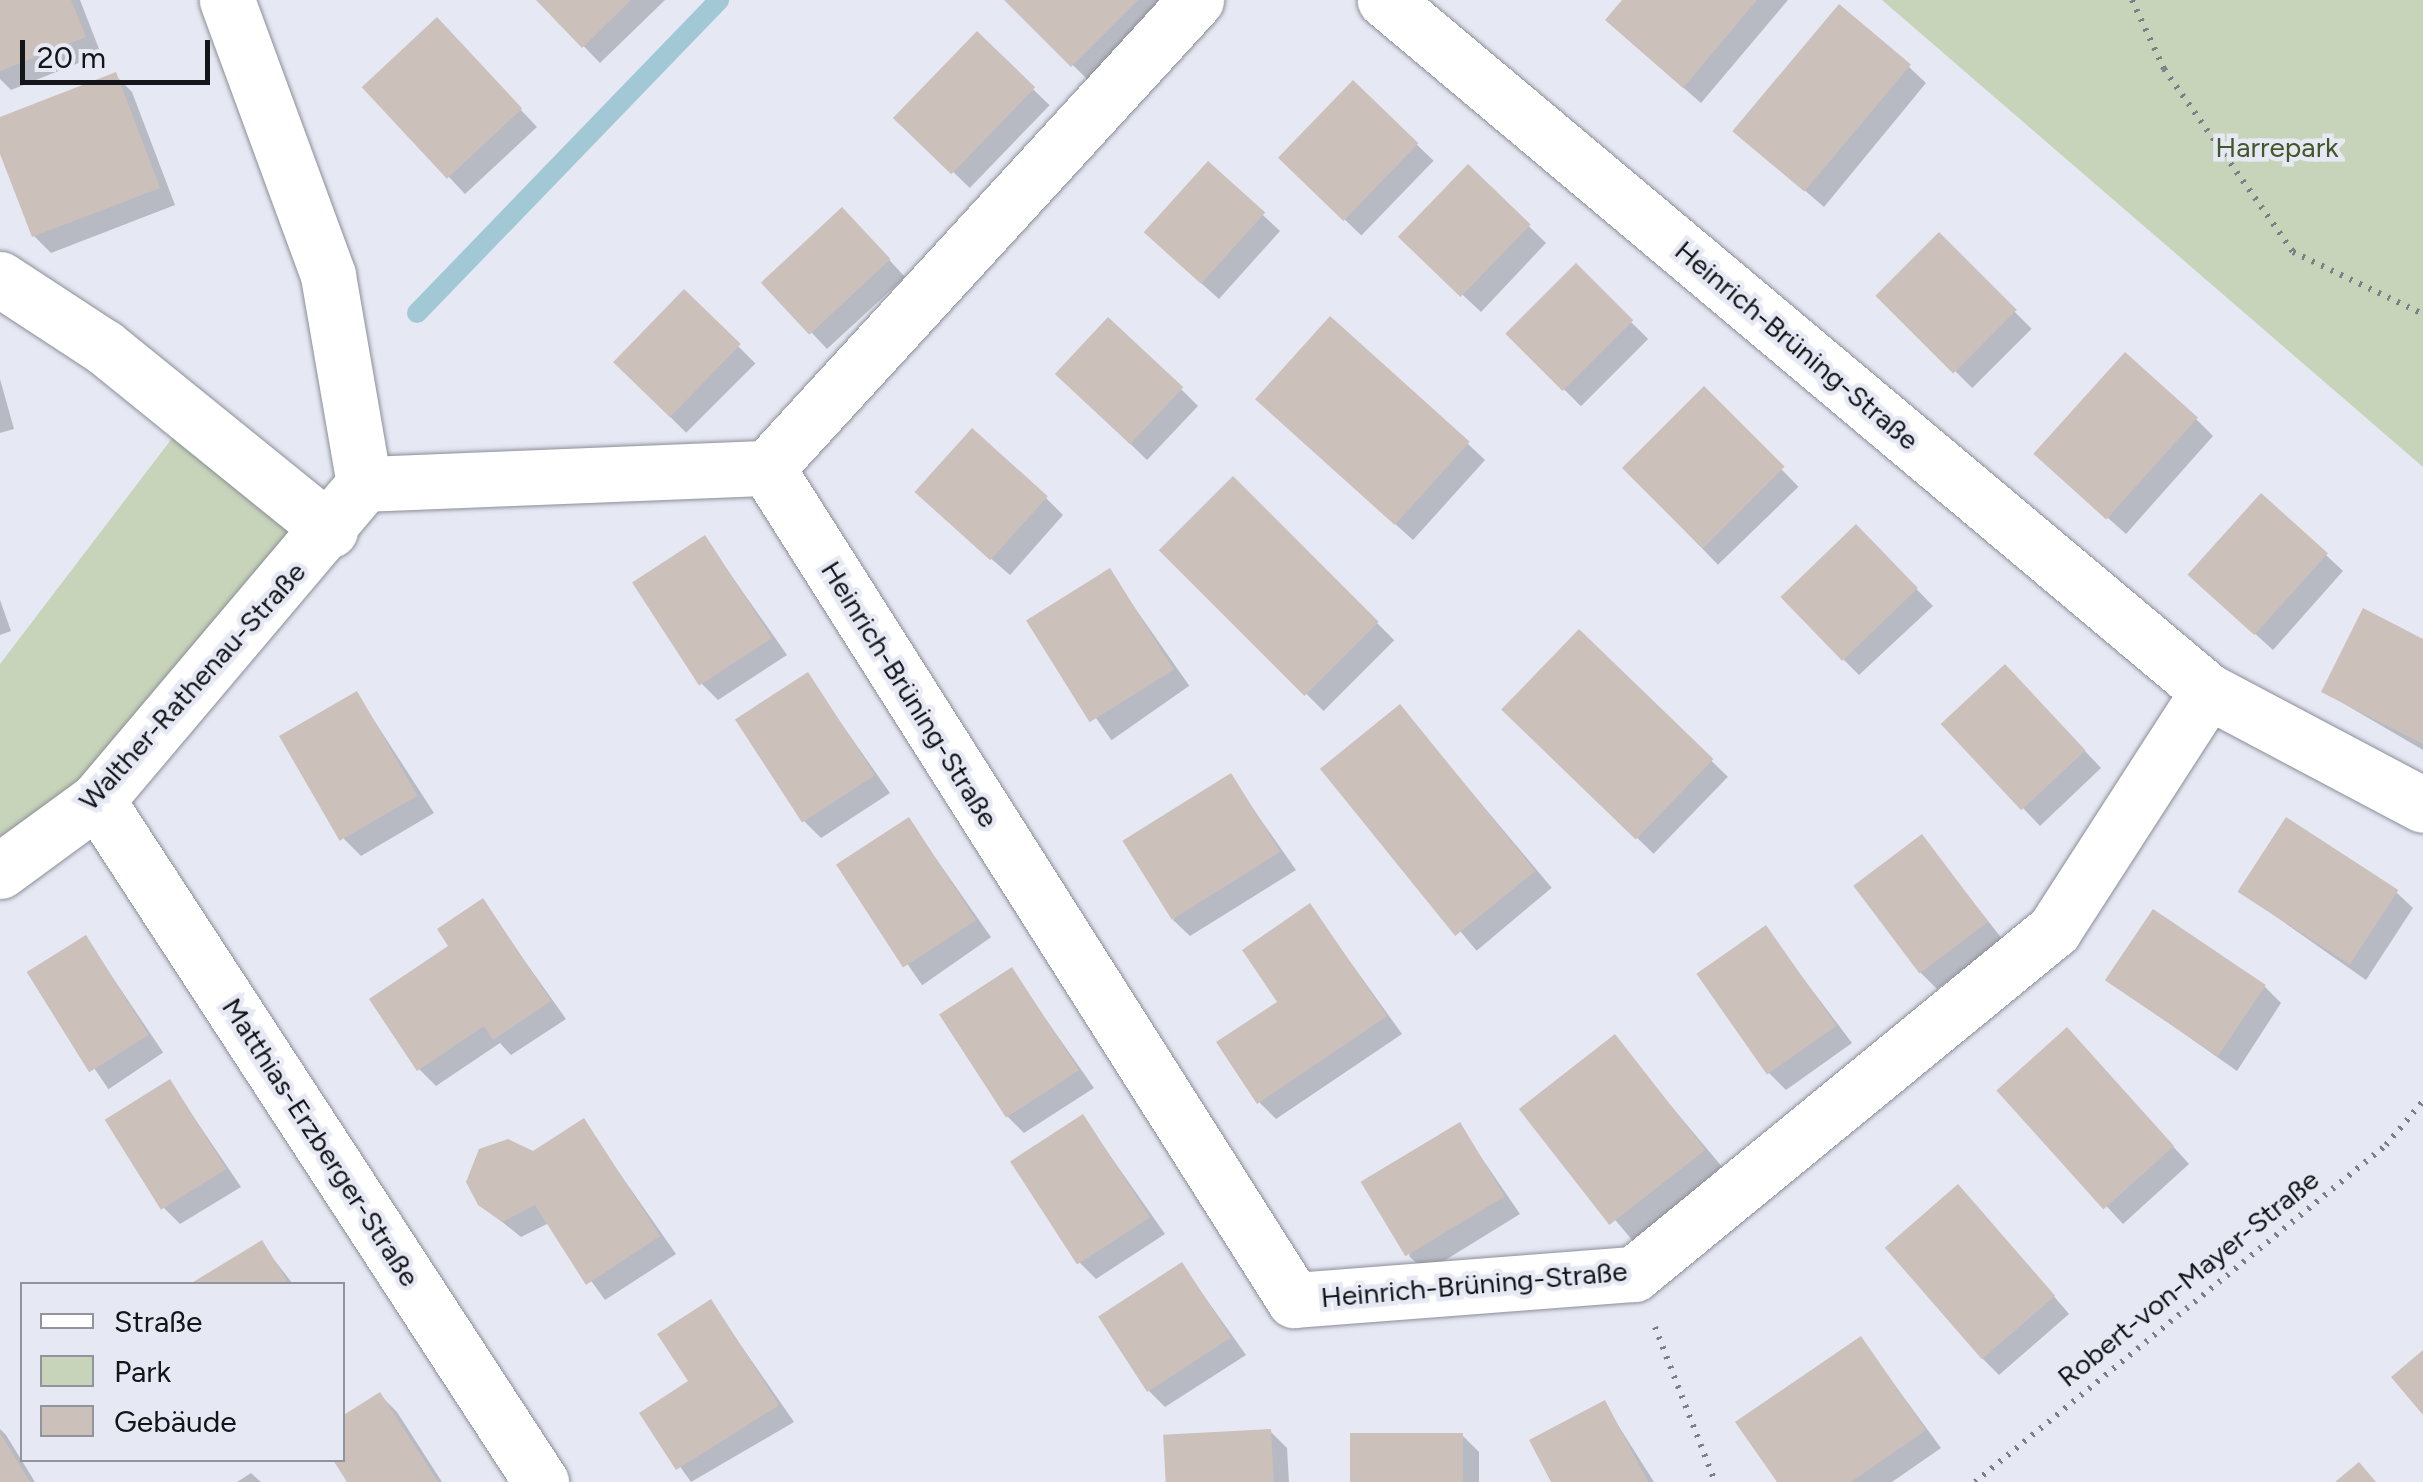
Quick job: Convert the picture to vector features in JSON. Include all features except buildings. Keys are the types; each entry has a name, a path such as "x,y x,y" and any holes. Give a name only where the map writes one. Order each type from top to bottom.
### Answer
{"street":[{"path":"227,0 328,276 364,484 767,468 1196,0"},
{"name":"Heinrich-Brüning-Straße","path":"1385,0 2208,691 2423,805"},
{"path":"0,279 104,347 330,530"},
{"name":"Heinrich-Brüning-Straße","path":"767,468 1294,1300 1634,1274 2054,930 2208,691"},
{"name":"Walther-Rathenau-Straße","path":"0,870 98,800 330,530 364,484"},
{"name":"Matthias-Erzberger-Straße","path":"98,800 541,1482"}],"path":[{"path":"2132,0 2164,68 2293,252 2423,314"},
{"name":"Robert-von-Mayer-Straße","path":"1975,1482 2386,1145 2423,1102"},
{"path":"1634,1274 1715,1482"}],"green space":[{"name":"Harrepark","path":"1882,0 2423,0 2423,467"},
{"path":"189,416 330,530 0,871 0,664"}],"waterway":[{"path":"417,313 719,0"}]}
